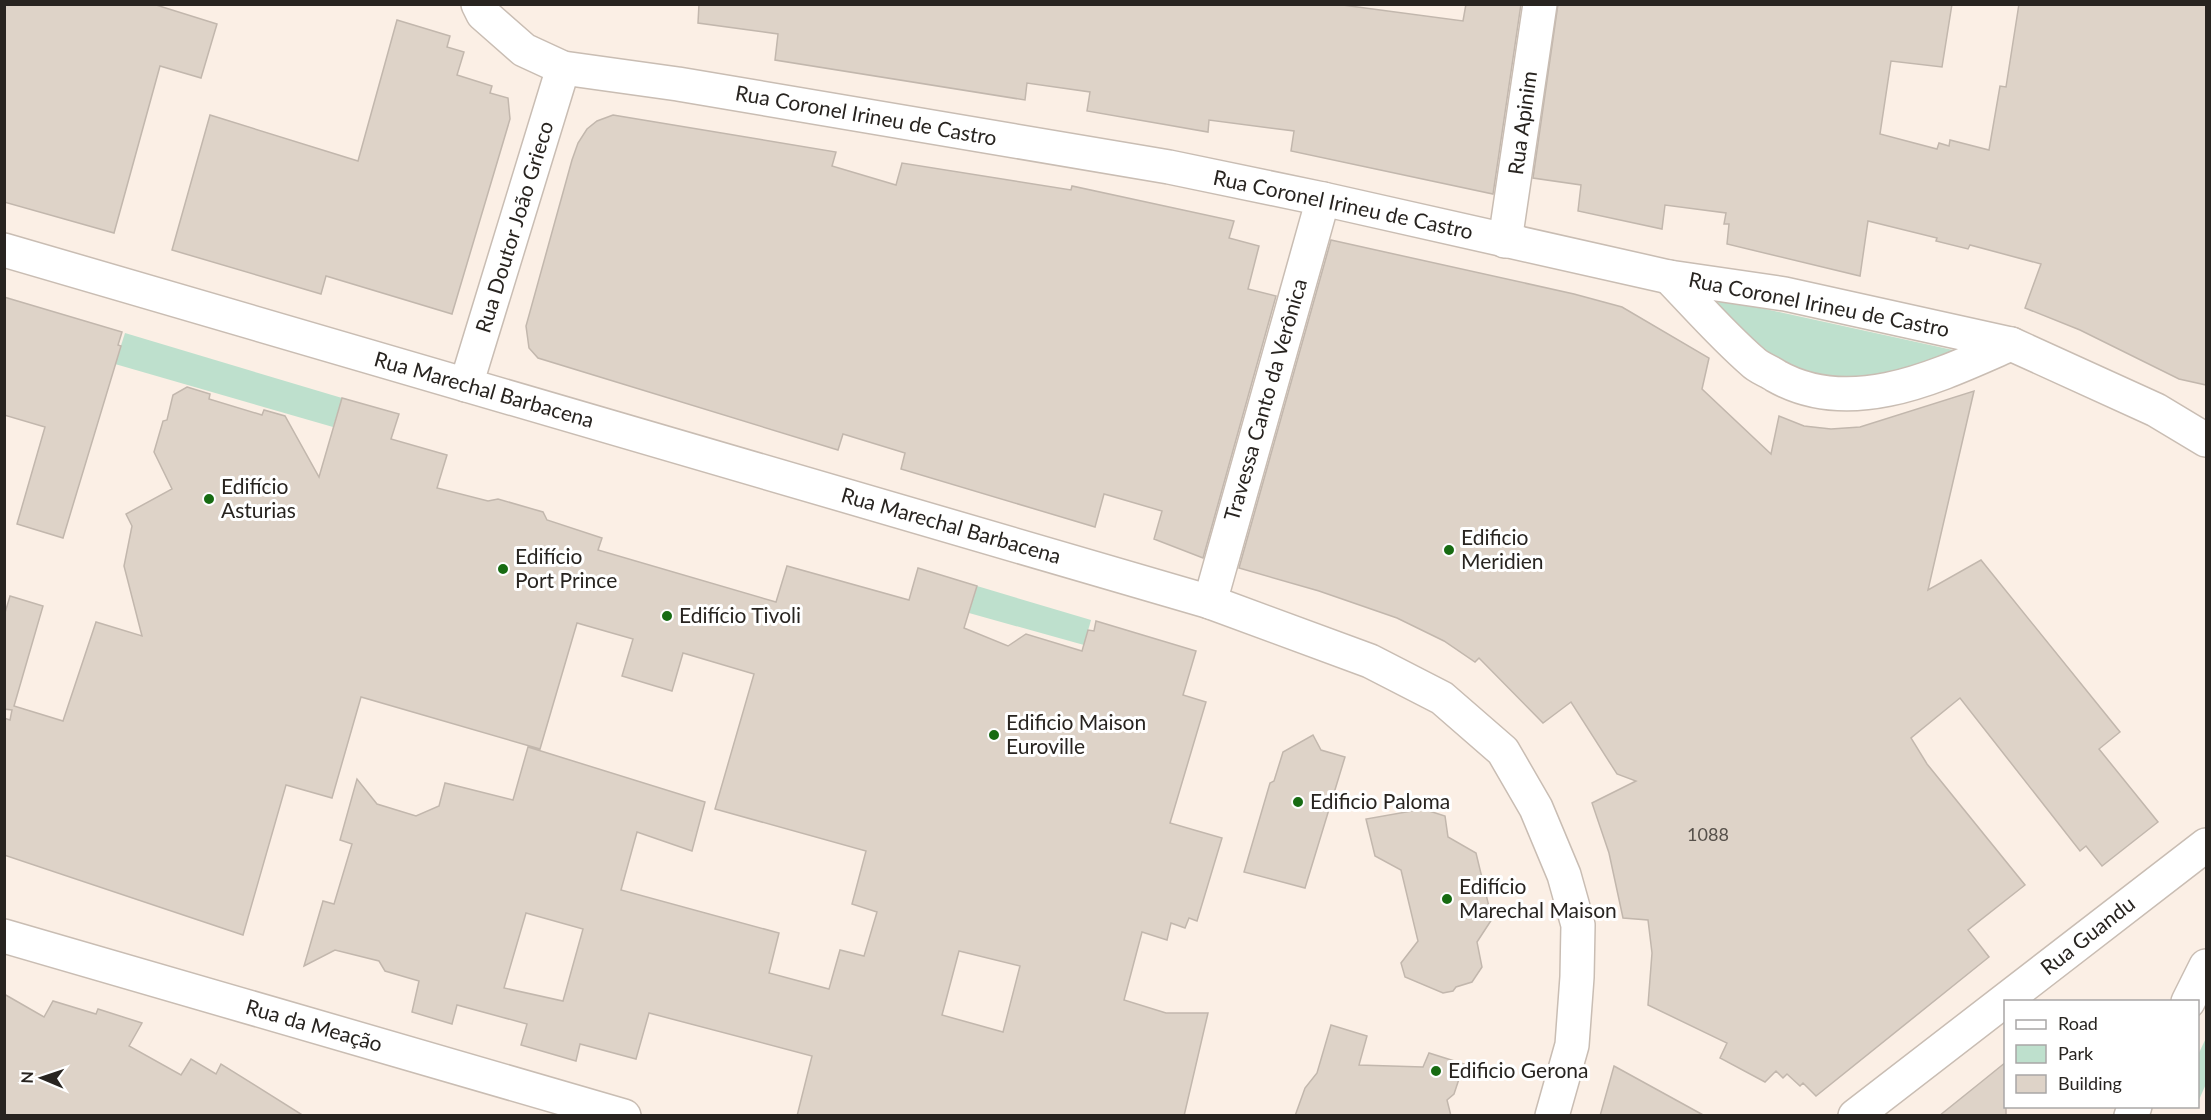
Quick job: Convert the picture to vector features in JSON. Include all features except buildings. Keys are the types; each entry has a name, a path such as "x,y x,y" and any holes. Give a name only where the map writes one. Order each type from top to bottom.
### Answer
{"street":[{"name":"Rua Coronel Irineu de Castro","path":"478,4 483,14 524,50 563,68 678,84 1145,163 1323,198 1669,277 1785,294 2011,344 2156,410 2206,440"},
{"name":"Rua Apinim","path":"1505,241 1540,4"},
{"name":"Rua Doutor João Grieco","path":"466,385 563,68"},
{"name":"Travessa Canto da Verônica","path":"1210,602 1323,198"},
{"name":"Rua Marechal Barbacena","path":"4,250 1210,602 1370,661 1442,698 1503,751 1536,808 1564,875 1578,925 1572,1045 1552,1116"},
{"path":"1669,277 1754,363 1790,383 1829,393 1870,393 1902,386 1941,375 2011,344"},
{"name":"Rua Guandu","path":"2005,1000 2206,845"},
{"name":"Rua da Meação","path":"4,936 624,1116"},
{"path":"2189,1000 2206,966"},
{"name":"Rua Guandu","path":"1855,1116 2004,1001"}],"green space":[{"path":"1701,295 1962,352 1907,373 1835,383 1788,370 1750,342"},
{"path":"125,333 342,398 333,427 115,364"},
{"path":"977,586 1091,620 1084,645 969,613"},
{"path":"2206,1038 2206,1084 2199,1100 2199,1053"}],"place":[{"name":"Edifício Asturias","path":"209,499"},
{"name":"Edificio Meridien","path":"1449,550"},
{"name":"Edifício Port Prince","path":"503,569"},
{"name":"Edifício Tivoli","path":"667,616"},
{"name":"Edificio Maison Euroville","path":"994,735"},
{"name":"Edificio Paloma","path":"1298,802"},
{"name":"Edifício Marechal Maison","path":"1447,899"},
{"name":"Edificio Gerona","path":"1436,1071"}]}
